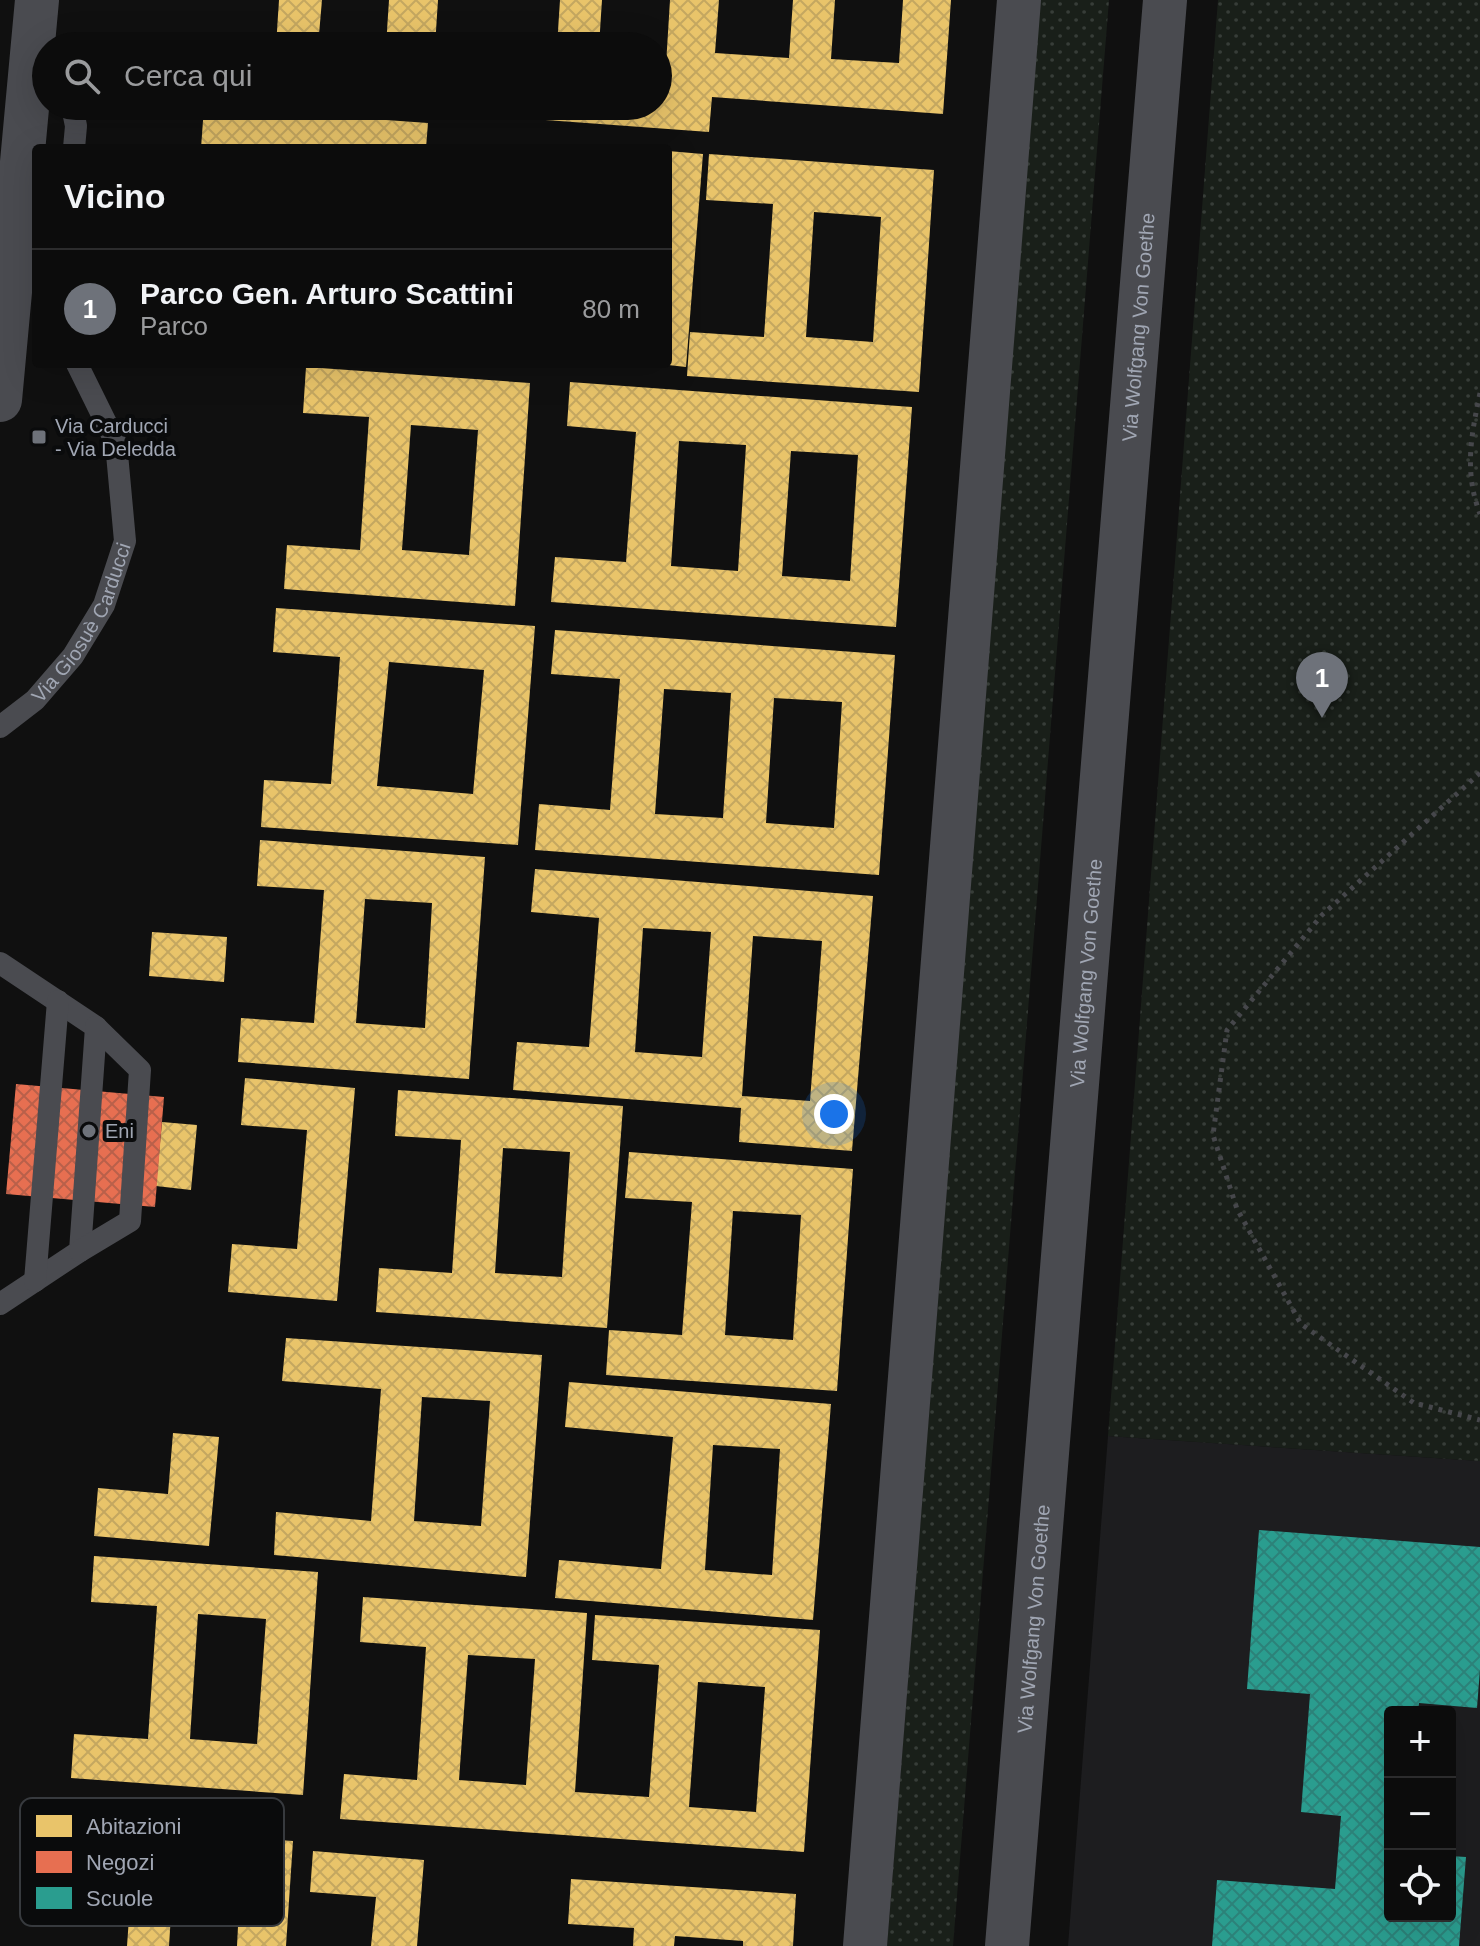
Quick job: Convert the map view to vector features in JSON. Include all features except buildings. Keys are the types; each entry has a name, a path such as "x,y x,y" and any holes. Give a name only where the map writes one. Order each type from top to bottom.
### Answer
{"street":[{"path":"865,1946 1019,0"},
{"name":"Via Wolfgang Von Goethe","path":"1007,1946 1165,0"},
{"path":"0,400 32,97"}],"lane":[{"path":"74,144 75,120"},
{"name":"Via Giosuè Carducci","path":"0,727 35,700 73,656 104,605 125,541 116,443 79,368"},
{"path":"0,963 96,1027 140,1070 130,1221 0,1304"},
{"path":"35,1281 58,1001"},
{"path":"80,1251 96,1027"}],"path":[{"path":"1480,393 1469,447 1475,501 1480,514"},
{"path":"1480,773 1322,915 1227,1030 1213,1135 1237,1209 1301,1324 1414,1403 1480,1420"}],"shaded area":[{"path":"1040,0 1109,0 953,1946 887,1946"},
{"path":"1218,0 1480,0 1480,1461 1108,1436"},
{"path":"1108,1436 1480,1461 1480,1946 1068,1946"}],"place":[{"name":"Via Carducci - Via Deledda","path":"39,437"},
{"name":"Parco Gen. Arturo Scattini","path":"1322,718"},
{"name":"Eni","path":"89,1131"}]}
